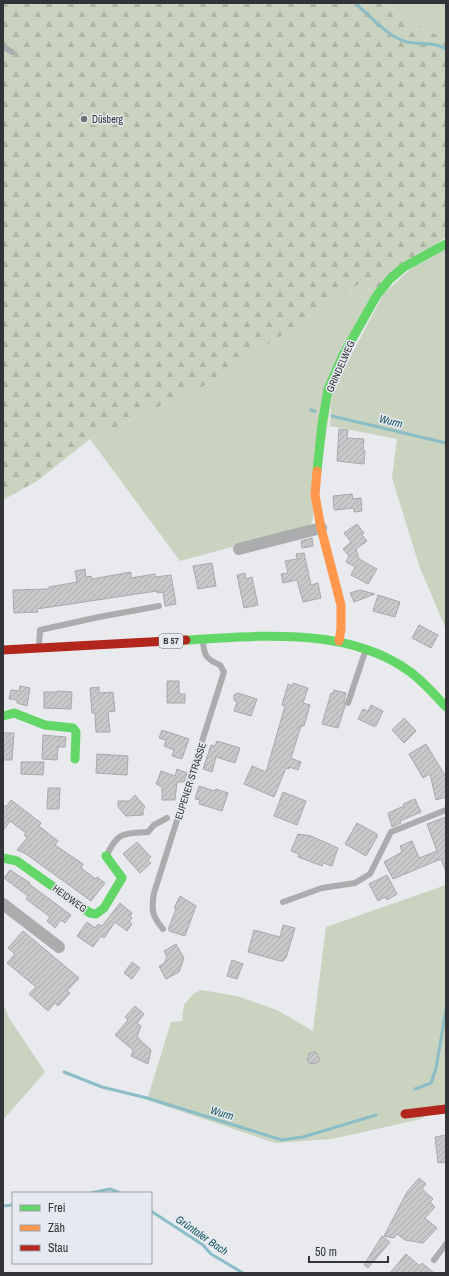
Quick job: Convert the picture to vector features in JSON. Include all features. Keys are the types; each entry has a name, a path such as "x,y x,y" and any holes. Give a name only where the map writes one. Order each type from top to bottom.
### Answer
{"street":[{"name":"GRINDELWEG","path":"339,641 341,629 341,605 321,528 315,494 322,425 328,389 343,355 377,295 390,279 404,267 446,244"},
{"path":"239,549 321,528"},
{"name":"B 57","path":"3,650 265,636 298,636 339,641 384,656 404,668 422,681 446,707"},
{"path":"3,716 18,713 43,725 73,728 76,732 75,759"},
{"name":"HEIDWEG","path":"3,858 17,861 90,913 96,914 104,908 122,878 106,856"},
{"path":"3,904 59,947"},
{"path":"405,1114 446,1109"}],"lane":[{"path":"3,47 12,52"},
{"path":"39,648 40,630 159,606"},
{"name":"EUPENER STRASSE","path":"163,929 156,921 152,913 154,893 224,672 220,665 209,660 204,652 203,639"},
{"path":"348,703 366,649"},
{"path":"283,902 322,888 355,884 370,874 391,832 446,810"},
{"path":"106,856 118,837 124,834 148,832 166,818"},
{"path":"434,1260 446,1244"}],"green space":[{"path":"3,3 385,3 402,15 446,40 446,237 374,292 359,284 208,384 90,439 37,481 3,500"},
{"path":"385,3 446,3 446,40 402,15"},
{"path":"446,249 446,629 420,568 392,478 397,439 330,426 332,392 384,293 412,268"},
{"path":"359,284 374,292 339,353 312,522 309,526 180,561 90,439 208,384"},
{"path":"446,885 446,1104 421,1119 332,1139 275,1143 147,1100 171,1022 182,1021 184,1005 193,994 201,990 237,996 277,1010 313,1031 326,927"},
{"path":"3,1003 9,1018 45,1072 3,1120"}],"building":[{"path":"339,429 348,430 347,438 364,439 364,464 337,461"},
{"path":"352,494 353,499 361,498 362,511 354,512 354,508 334,510 333,496"},
{"path":"357,524 364,533 362,535 367,541 356,549 359,559 377,569 368,584 351,575 355,567 346,562 349,556 343,549 351,542 344,533"},
{"path":"312,538 313,546 302,548 301,541"},
{"path":"304,553 311,585 318,583 321,598 303,602 297,580 283,583 281,574 288,573 285,561 297,559 296,554"},
{"path":"212,563 216,586 198,589 193,566"},
{"path":"85,569 86,577 91,576 92,579 131,572 131,578 155,574 155,577 171,575 176,604 165,606 163,592 157,593 157,591 37,609 38,612 14,613 13,590 49,589 49,587 77,582 75,571"},
{"path":"245,573 246,579 252,577 258,605 244,608 237,575"},
{"path":"360,590 375,594 354,602 350,593"},
{"path":"378,595 400,602 395,617 373,611"},
{"path":"419,625 438,635 431,648 412,638"},
{"path":"167,681 179,681 179,694 185,694 185,703 167,703"},
{"path":"293,683 308,688 303,703 310,705 304,726 301,726 291,758 301,762 298,770 289,767 289,769 286,768 274,797 244,784 252,766 266,772 285,706 282,705 288,684 293,686"},
{"path":"20,686 30,688 27,706 17,703 17,700 9,699 11,690 19,691"},
{"path":"99,687 99,693 113,692 115,711 108,712 110,732 96,732 95,713 92,713 90,688"},
{"path":"334,690 346,693 344,702 345,706 338,728 322,724 331,693 333,694"},
{"path":"44,692 72,692 71,709 44,708"},
{"path":"238,693 257,699 251,716 234,711 237,702 234,700 234,695"},
{"path":"371,705 383,711 376,726 358,719 363,709 368,711"},
{"path":"404,718 416,731 404,743 392,730"},
{"path":"162,730 189,739 182,759 172,756 174,750 164,746 166,740 159,738"},
{"path":"3,733 14,733 12,760 3,760"},
{"path":"43,735 66,737 65,747 58,747 57,760 42,759"},
{"path":"217,741 240,748 235,763 216,757 212,772 203,769 211,745 215,746"},
{"path":"426,744 446,777 446,797 436,800 430,774 423,778 409,754"},
{"path":"97,754 128,756 127,775 96,773"},
{"path":"21,762 44,762 43,775 21,774"},
{"path":"177,769 187,773 184,782 177,782 175,800 162,800 162,787 156,784 161,771 175,776"},
{"path":"199,786 228,793 222,811 199,804 200,800 195,799"},
{"path":"48,788 60,788 59,809 47,809"},
{"path":"283,792 306,801 297,825 274,816"},
{"path":"135,795 145,807 143,810 143,815 126,816 118,807 118,801 130,801"},
{"path":"415,799 421,812 400,821 401,823 392,827 388,813"},
{"path":"11,800 41,823 39,826 58,841 55,845 83,864 81,868 96,879 97,877 105,883 91,901 26,854 17,850 27,838 24,835 26,833 10,821 3,831 3,804 6,807"},
{"path":"446,817 446,872 441,859 393,879 384,862 402,852 400,846 412,841 419,858 437,851 427,824"},
{"path":"357,823 377,834 377,837 366,856 345,844"},
{"path":"298,834 311,836 338,848 332,866 323,863 322,866 298,857 299,854 291,851"},
{"path":"137,842 151,857 148,860 151,863 140,873 123,854"},
{"path":"10,870 30,883 29,884 71,915 65,923 61,920 55,928 47,921 50,917 26,899 28,896 4,878"},
{"path":"387,875 397,894 387,900 385,897 378,901 369,884"},
{"path":"180,896 196,906 185,936 169,931 169,927 176,909 174,908"},
{"path":"120,903 132,913 130,916 132,918 129,922 132,924 127,931 115,922 104,938 101,936 93,947 77,936 87,922 95,928 98,924 102,926"},
{"path":"283,925 295,928 286,958 283,961 248,952 254,930 280,937"},
{"path":"23,931 79,978 67,991 70,993 58,1006 55,1003 48,1011 29,994 36,987 7,963 15,954 8,948"},
{"path":"176,944 184,958 179,972 166,979 159,966 164,964 167,957 164,951"},
{"path":"232,960 243,964 237,979 227,976"},
{"path":"132,962 140,968 132,979 124,973"},
{"path":"135,1006 144,1014 137,1023 141,1026 137,1037 151,1050 148,1064 131,1056 133,1050 115,1035 128,1020 125,1017"},
{"path":"313,1052 317,1053 320,1059 317,1063 310,1064 307,1060 309,1054"},
{"path":"446,1135 446,1162 438,1163 435,1137"},
{"path":"419,1178 426,1184 422,1189 433,1199 430,1202 435,1207 425,1218 437,1228 423,1243 405,1240 397,1234 394,1238 384,1236 407,1192"},
{"path":"382,1236 390,1242 368,1268 364,1265"},
{"path":"406,1254 420,1266 422,1263 434,1273 390,1273"}],"waterway":[{"path":"355,3 386,31 400,39 412,43 437,45 446,49"},
{"name":"Wurm","path":"311,410 315,411"},
{"name":"Wurm","path":"332,416 446,443"},
{"name":"Wurm","path":"415,1089 431,1083 436,1068 446,1010"},
{"name":"Wurm","path":"64,1072 102,1087 147,1098 282,1140 303,1137 376,1115"},
{"name":"Grüntaler Bach","path":"96,1192 110,1189 118,1192"},
{"name":"Grüntaler Bach","path":"3,1206 12,1205"},
{"name":"Grüntaler Bach","path":"152,1212 203,1245 211,1254 243,1273"}],"traffic: fast":[{"path":"317,471 328,389 343,355 377,295 390,279 404,267 446,244"},
{"path":"186,640 272,636 301,637 330,640 358,647 385,657 409,671 424,683 446,707"},
{"path":"3,716 14,713 45,725 73,728 76,732 75,759"},
{"path":"3,858 17,861 90,913 96,914 104,908 122,878 106,856"}],"traffic: slow":[{"path":"317,471 315,495 321,528 341,605 341,629 339,641"}],"traffic: jam":[{"path":"3,650 186,640"},
{"path":"405,1114 446,1109"}],"place":[{"name":"Düsberg","path":"84,119"}]}
